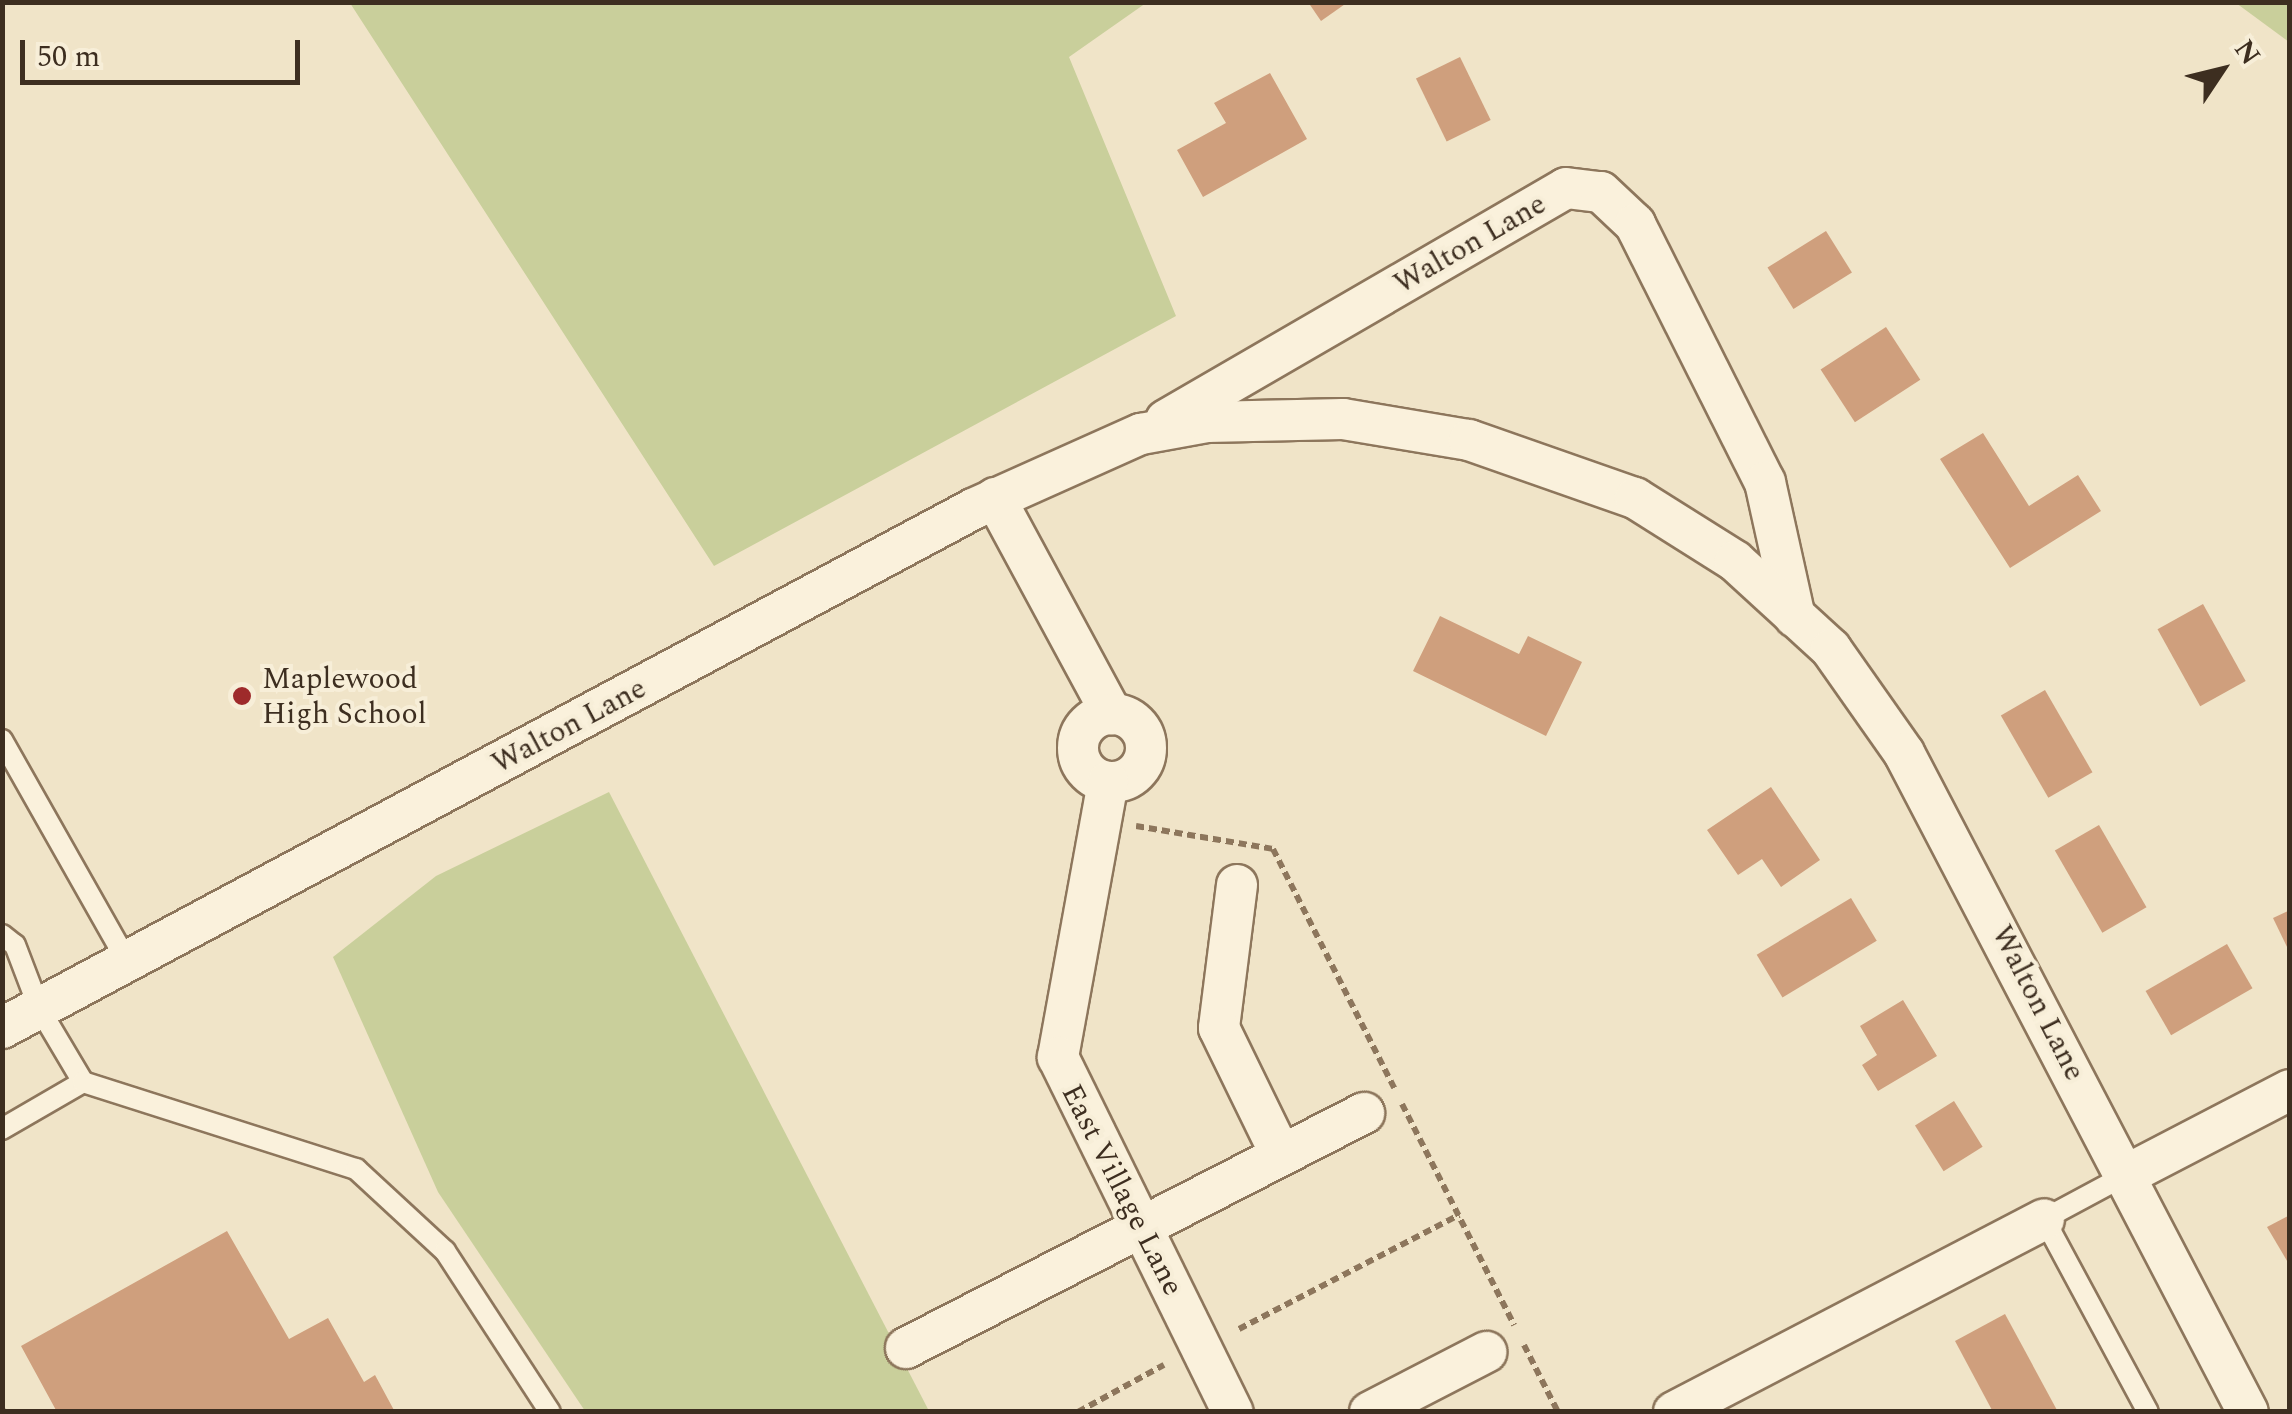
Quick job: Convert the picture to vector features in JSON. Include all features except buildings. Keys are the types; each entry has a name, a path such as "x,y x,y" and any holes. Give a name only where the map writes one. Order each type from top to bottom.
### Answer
{"street":[{"name":"Walton Lane","path":"2,1028 984,503 1141,434 1566,188 1601,192 1635,224 1765,482 1795,617"},
{"name":"Walton Lane","path":"1141,434 1207,422 1342,419 1469,440 1636,498 1735,561 1831,650 1904,753 2248,1412"},
{"path":"984,503 1102,718"},
{"path":"1102,718 1132,720 1146,749 1130,776 1108,782 1088,771 1078,750 1102,718"},
{"name":"East Village Lane","path":"1108,782 1058,1058 1234,1412"},
{"path":"1237,886 1219,1028 1281,1154"},
{"path":"2126,1175 2290,1090"},
{"path":"906,1348 1364,1113"},
{"path":"1674,1412 2044,1220"},
{"path":"1370,1412 1486,1352"}],"lane":[{"path":"2,740 128,963"},
{"path":"2,934 15,945 38,1008 83,1082 356,1169 445,1251 550,1412"},
{"path":"2,1129 83,1082"},
{"path":"2126,1175 2044,1220 2148,1412"}],"path":[{"path":"1239,1330 1458,1215"},
{"path":"1078,1412 1164,1365"}],"green space":[{"path":"350,3 1146,3 1069,57 1176,316 714,566"},
{"path":"2236,3 2289,3 2289,42"},
{"path":"609,792 929,1411 585,1411 438,1192 333,957 436,876"}],"place":[{"name":"Maplewood High School","path":"242,696"}]}
